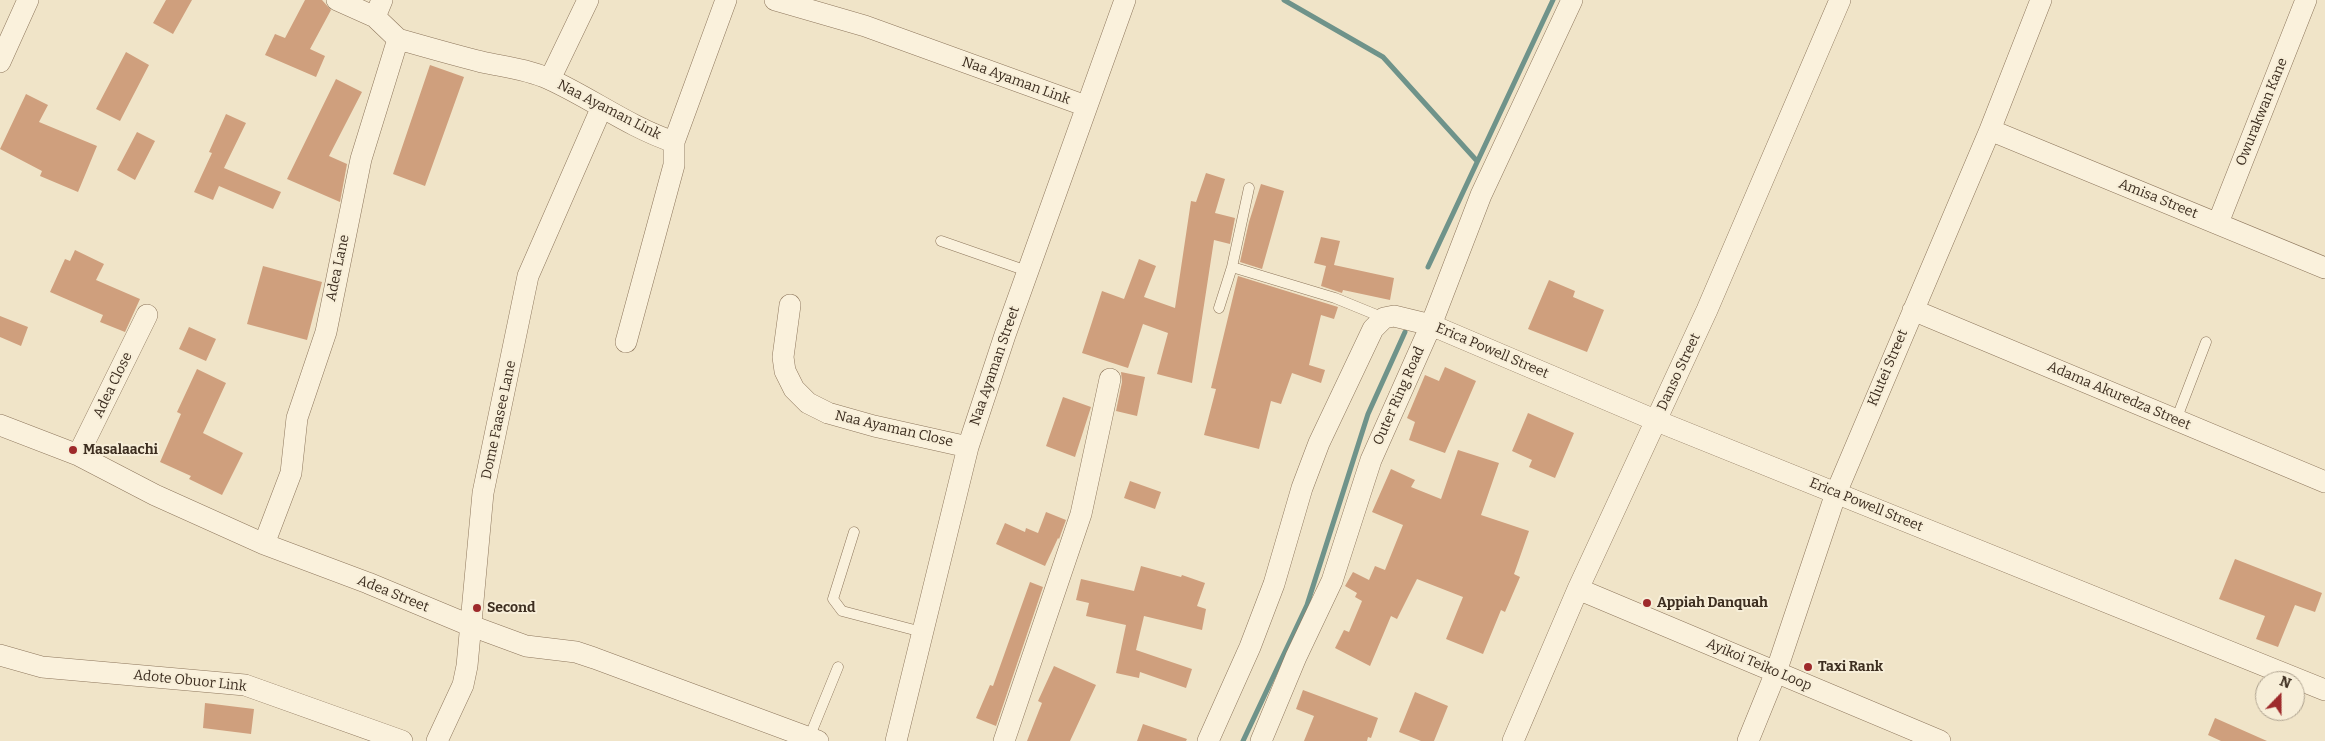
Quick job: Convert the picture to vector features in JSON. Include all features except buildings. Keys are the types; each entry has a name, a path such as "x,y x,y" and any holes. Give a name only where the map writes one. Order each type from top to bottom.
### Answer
{"street":[{"path":"0,62 28,0"},
{"path":"336,0 378,9 398,39"},
{"path":"550,79 588,0"},
{"name":"Naa Ayaman Link","path":"398,39 461,57 528,70 550,79 602,109 659,137 674,142 726,0"},
{"name":"Naa Ayaman Link","path":"775,0 865,26 1086,106"},
{"name":"Naa Ayaman Street","path":"896,741 968,447 1028,271 1125,0"},
{"name":"Outer Ring Road","path":"1261,741 1296,657 1332,581 1371,460 1432,325 1481,195 1572,0"},
{"name":"Danso Street","path":"1513,741 1578,589 1707,310 1840,0"},
{"name":"Klutei Street","path":"1748,741 1776,672 1836,493 1990,130 2041,0"},
{"name":"Owurakwan Kane","path":"2218,223 2306,0"},
{"name":"Adea Lane","path":"264,544 291,473 297,418 326,332 361,159 398,39"},
{"name":"Dome Faasee Lane","path":"438,741 463,685 467,666 469,626 483,493 528,276 602,109"},
{"name":"Amisa Street","path":"1990,130 2325,268"},
{"path":"626,342 674,165 674,142"},
{"name":"Naa Ayaman Close","path":"790,305 783,357 784,370 794,389 808,404 828,413 874,426 968,447"},
{"name":"Adama Akuredza Street","path":"1913,310 2325,482"},
{"name":"Adea Close","path":"78,454 147,315"},
{"name":"Erica Powell Street","path":"1384,318 1394,316 1408,318 1432,325 1657,421 2325,690"},
{"path":"1208,741 1250,646 1274,584 1302,488 1319,443 1373,329 1384,318"},
{"path":"1004,741 1081,514 1094,464 1110,379"},
{"name":"Adea Street","path":"0,425 78,454 155,495 264,544 368,583 469,626 526,646 576,652 594,658 804,738"},
{"name":"Ayikoi Teiko Loop","path":"1578,589 1940,741"},
{"name":"Adote Obuor Link","path":"0,655 42,667 245,685 402,741"}],"lane":[{"path":"1220,308 1232,267 1250,188"},
{"path":"941,241 1028,271"},
{"path":"1232,267 1335,298 1384,318"},
{"path":"2176,420 2206,342"},
{"path":"854,532 833,600 835,605 842,611 922,632"},
{"path":"804,738 838,667"}],"waterway":[{"path":"1284,0 1383,57 1477,161"},
{"path":"1428,267 1553,0"},
{"path":"1243,741 1307,605 1368,414 1405,332"}],"place":[{"name":"Masalaachi","path":"73,450"},
{"name":"Appiah Danquah","path":"1647,603"},
{"name":"Second","path":"477,608"},
{"name":"Taxi Rank","path":"1808,667"}]}
